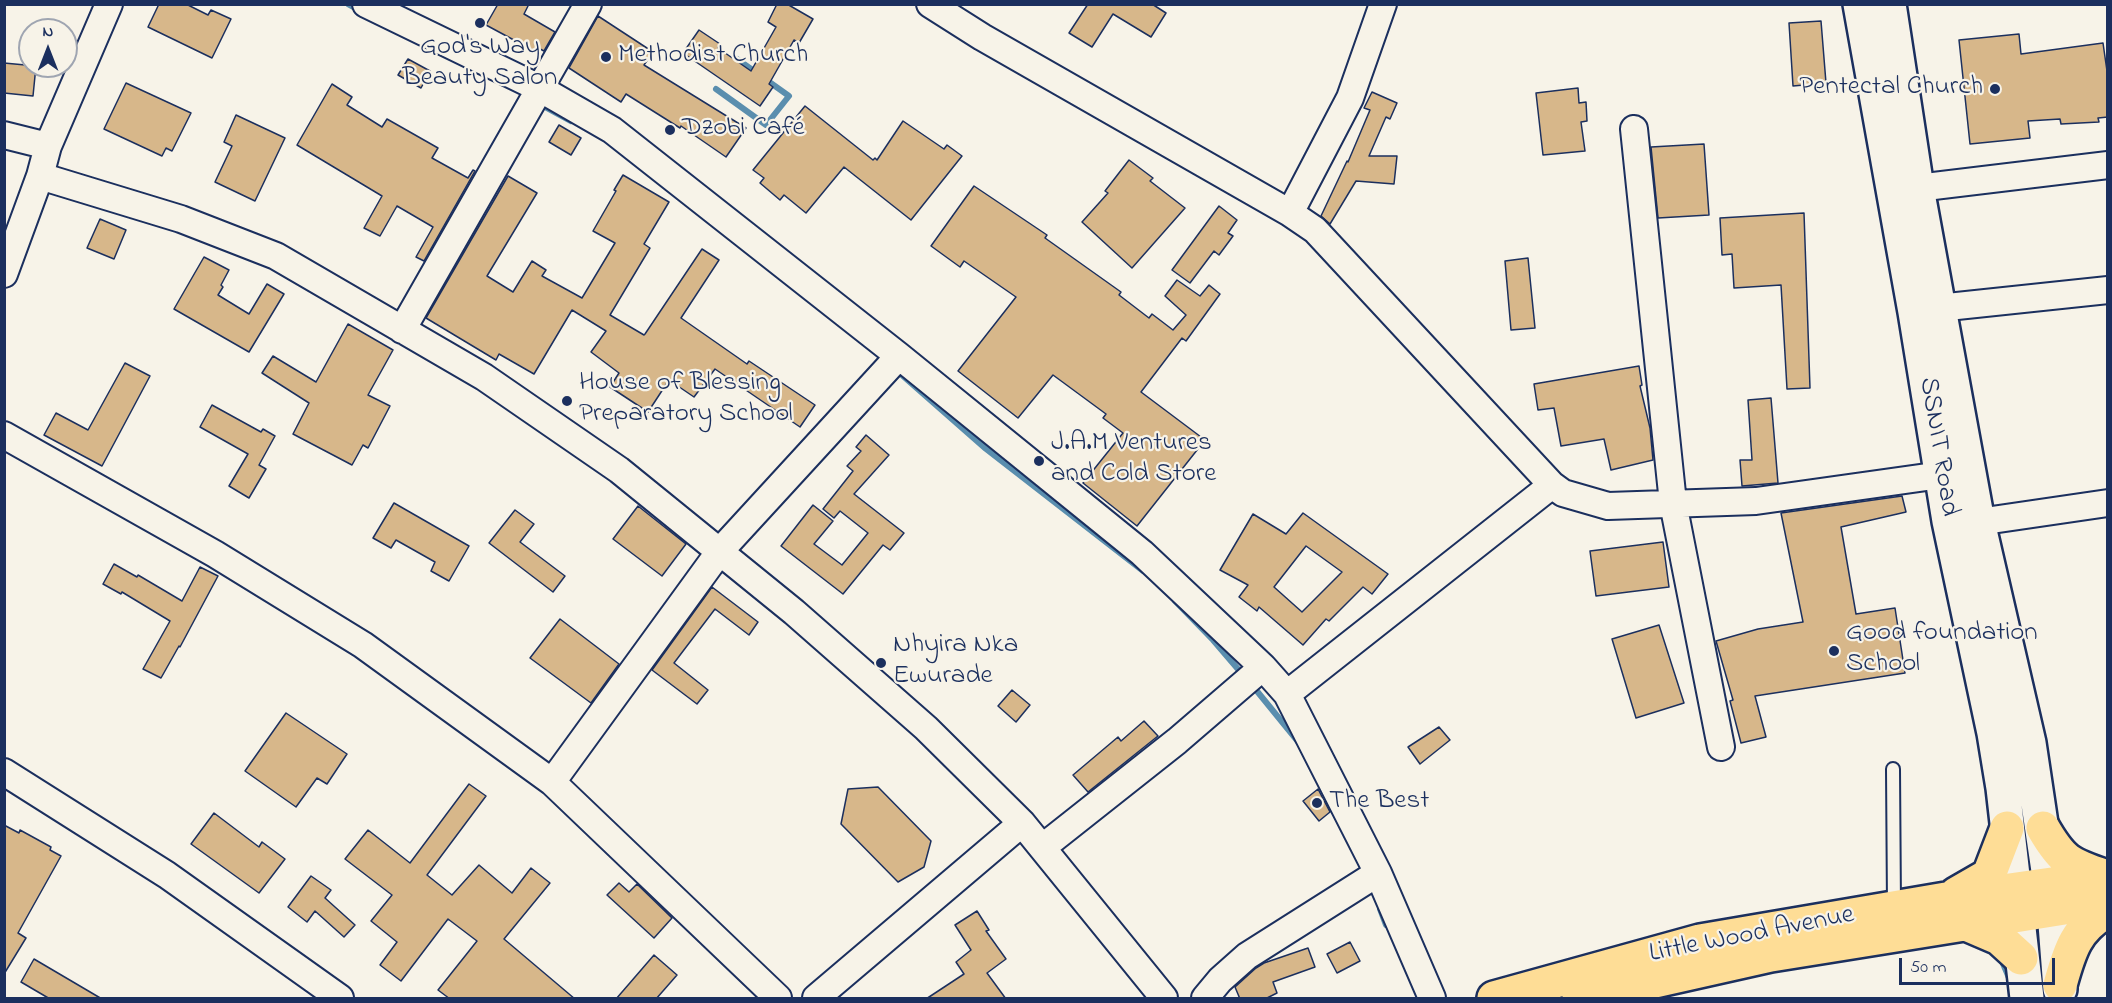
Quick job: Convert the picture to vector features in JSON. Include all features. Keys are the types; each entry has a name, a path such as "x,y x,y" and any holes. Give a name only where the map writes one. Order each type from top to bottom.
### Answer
{"highway":[{"path":"2007,828 1989,875 1954,911 1977,927 1999,938 2021,958"},
{"path":"2043,828 2055,849 2069,863 2106,884"},
{"name":"Little Wood Avenue","path":"1579,999 1653,990 1771,955 1954,911 2052,897 2106,884"},
{"name":"Little Wood Avenue","path":"1494,999 1700,941 1894,908 1954,911"},
{"path":"2060,992 2070,949 2078,936 2099,915 2108,911"}],"street":[{"path":"4,274 40,176 48,147 109,4"},
{"path":"366,4 539,88 612,130 1142,553 1263,668 1287,694 1378,873 1432,999"},
{"path":"402,330 588,4"},
{"path":"930,4 982,37 1290,213 1315,230 1552,485 1563,493 1608,506 1756,501 1941,475"},
{"path":"1290,213 1350,98 1383,4"},
{"name":"SSNIT Road","path":"1860,4 1915,312 1949,521 1994,733 2027,999"},
{"name":"SSNIT Road","path":"1889,4 1917,188 1978,522 2029,743 2052,897 2060,992"},
{"path":"1634,129 1673,503 1721,747"},
{"path":"4,135 48,147"},
{"path":"1917,188 2108,165"},
{"path":"40,176 181,219 276,256 484,377 619,470 794,612 926,728 1022,823 1164,999"},
{"path":"1938,308 2108,290"},
{"path":"552,782 720,551 899,357"},
{"path":"4,435 215,554 363,645 552,782 778,999"},
{"path":"1287,694 1552,485"},
{"path":"1978,522 2108,503"},
{"path":"1043,848 1177,741 1263,668"},
{"path":"4,772 167,875 340,999"},
{"path":"816,999 1022,823"},
{"path":"1205,999 1220,980 1247,956 1378,873"}],"lane":[{"path":"1893,769 1894,908"}],"building":[{"path":"159,4 186,4 208,15 211,10 231,19 212,58 148,27"},
{"path":"498,4 529,4 524,14 555,32 544,51 540,49 538,53 486,25"},
{"path":"777,4 787,4 813,19 799,43 794,40 769,84 773,87 760,106 683,53 699,30 720,44 718,48 751,71 776,27 768,22"},
{"path":"1088,4 1152,4 1166,13 1151,37 1113,14 1092,47 1069,33"},
{"path":"598,16 653,52 644,65 746,128 726,157 681,126 680,128 626,94 621,102 569,68"},
{"path":"1821,21 1826,83 1793,86 1789,23"},
{"path":"2019,34 2021,54 2103,43 2108,78 2108,117 2098,118 2099,122 2061,124 2060,119 2028,121 2030,138 1970,144 1959,40"},
{"path":"408,59 430,71 421,88 398,75"},
{"path":"4,63 18,64 18,78 35,78 33,96 4,93"},
{"path":"126,83 191,113 172,151 166,148 162,156 104,129"},
{"path":"332,84 352,97 347,105 382,127 387,119 438,148 432,158 468,178 473,170 475,171 424,261 416,257 433,227 397,206 380,236 364,228 382,196 297,145"},
{"path":"1578,88 1579,103 1586,102 1587,121 1581,122 1585,151 1543,155 1536,93"},
{"path":"1372,92 1397,103 1390,119 1386,117 1369,156 1397,156 1394,184 1356,181 1330,224 1321,216 1348,162 1370,110 1364,108"},
{"path":"805,106 873,160 875,158 877,160 903,121 944,149 947,145 962,156 911,220 844,167 806,213 784,195 780,200 760,183 764,178 753,170"},
{"path":"236,115 285,138 255,201 215,182 232,146 224,142"},
{"path":"559,125 581,138 571,155 549,142"},
{"path":"1704,144 1709,215 1658,218 1651,147"},
{"path":"1129,160 1153,178 1150,181 1185,208 1132,268 1082,222 1108,193 1105,191"},
{"path":"623,175 669,202 644,244 650,248 610,315 644,335 702,249 719,260 681,318 747,364 749,361 815,405 800,427 715,369 694,397 669,380 648,412 610,387 619,373 591,352 606,331 572,310 534,374 499,354 496,360 426,318 508,176 537,193 487,276 513,292 532,261 546,270 542,276 582,298 615,243 593,231"},
{"path":"974,186 1047,235 1045,238 1121,292 1119,295 1149,318 1152,314 1173,330 1186,315 1165,296 1177,280 1200,296 1209,285 1220,294 1186,341 1182,338 1141,392 1205,440 1137,526 1083,483 1123,433 1103,418 1106,414 1053,375 1018,418 958,371 1016,297 964,261 960,267 931,246"},
{"path":"1219,206 1237,220 1228,233 1233,236 1219,255 1214,251 1190,283 1172,270"},
{"path":"1804,213 1810,388 1787,389 1781,285 1734,288 1732,254 1722,255 1720,218"},
{"path":"100,219 126,230 114,259 87,248"},
{"path":"204,257 229,270 218,295 249,314 267,284 284,294 249,352 174,309"},
{"path":"1528,258 1535,328 1511,330 1505,261"},
{"path":"348,324 393,350 368,395 390,406 368,448 363,445 352,465 293,434 309,403 262,373 273,356 316,382"},
{"path":"125,363 150,376 102,466 44,435 56,413 88,430"},
{"path":"1639,366 1642,385 1640,386 1650,428 1653,460 1611,470 1604,439 1561,446 1554,408 1538,410 1534,384"},
{"path":"1771,398 1778,483 1742,486 1740,460 1752,460 1748,400"},
{"path":"212,405 261,432 263,429 275,436 259,465 266,469 249,498 229,486 248,454 200,427"},
{"path":"866,435 889,455 854,494 904,533 890,550 883,545 843,594 781,546 813,505 833,521 814,544 842,565 868,533 840,511 834,518 823,509 853,471 847,466 861,451 856,447"},
{"path":"1902,496 1906,512 1841,527 1856,614 1895,608 1905,673 1755,696 1766,737 1741,743 1730,701 1733,700 1716,641 1758,629 1803,622 1781,513"},
{"path":"394,503 469,546 449,581 431,571 435,562 396,540 391,548 373,538"},
{"path":"638,506 686,544 662,576 613,539"},
{"path":"515,510 534,524 520,542 565,576 553,592 489,543"},
{"path":"1303,513 1388,574 1372,594 1363,587 1329,621 1326,619 1303,645 1259,607 1257,611 1239,597 1248,585 1220,570 1253,514 1286,534","holes":["1306,546 1342,572 1302,612 1274,587"]},
{"path":"1663,542 1669,587 1596,596 1590,551"},
{"path":"114,564 137,577 138,575 182,601 200,567 218,576 161,678 143,669 170,621 122,592 121,594 103,584"},
{"path":"712,587 758,622 749,635 715,609 674,663 708,690 697,704 652,670"},
{"path":"560,619 619,664 591,703 530,658"},
{"path":"1659,625 1684,703 1636,718 1612,639"},
{"path":"1012,690 1030,705 1016,722 998,706"},
{"path":"286,713 347,754 327,784 317,778 296,807 245,771"},
{"path":"1144,721 1158,736 1088,792 1073,775 1118,737 1121,741"},
{"path":"1439,727 1450,740 1420,764 1408,747"},
{"path":"469,784 486,796 427,875 452,895 479,865 512,893 531,868 550,883 504,939 575,999 450,999 438,990 477,941 448,919 401,981 380,965 397,942 371,921 392,895 345,859 368,830 410,863"},
{"path":"878,787 931,841 924,867 898,882 841,824 848,789"},
{"name":"The Best","path":"1318,789 1330,812 1319,821 1303,801"},
{"path":"214,813 259,847 262,842 285,859 259,893 191,844"},
{"path":"4,825 19,833 20,830 51,847 50,850 61,856 18,933 26,938 4,974"},
{"path":"311,876 331,890 325,898 355,925 344,937 315,911 307,922 288,907"},
{"path":"619,883 629,892 637,884 672,918 654,938 607,895"},
{"path":"977,911 989,930 986,931 1006,959 987,973 1006,999 926,999 964,974 956,962 971,950 955,925"},
{"path":"1350,942 1360,961 1337,973 1327,954"},
{"path":"1308,948 1315,967 1273,982 1277,993 1265,999 1240,999 1235,987 1256,968"},
{"path":"654,955 677,975 656,999 616,999"},
{"path":"34,959 102,999 50,999 21,982"}],"waterway":[{"path":"348,4 361,11"},
{"path":"716,89 766,125 789,96 737,59"},
{"path":"538,103 571,121"},
{"path":"895,369 986,449 1143,571"},
{"path":"1175,601 1243,675"},
{"path":"1252,685 1300,744"},
{"path":"1380,909 1386,925"},
{"path":"2001,959 2010,980"}],"place":[{"name":"God's Way Beauty Salon","path":"480,23"},
{"name":"Methodist Church","path":"606,57"},
{"name":"Pentectal Church","path":"1995,89"},
{"name":"Dzobi Café","path":"670,130"},
{"name":"House of Blessing Preparatory School","path":"567,401"},
{"name":"J.A.M Ventures and Cold Store","path":"1039,461"},
{"name":"Good foundation School","path":"1834,651"},
{"name":"Nhyira Nka Ewurade","path":"881,663"},
{"name":"The Best","path":"1317,803"}]}
